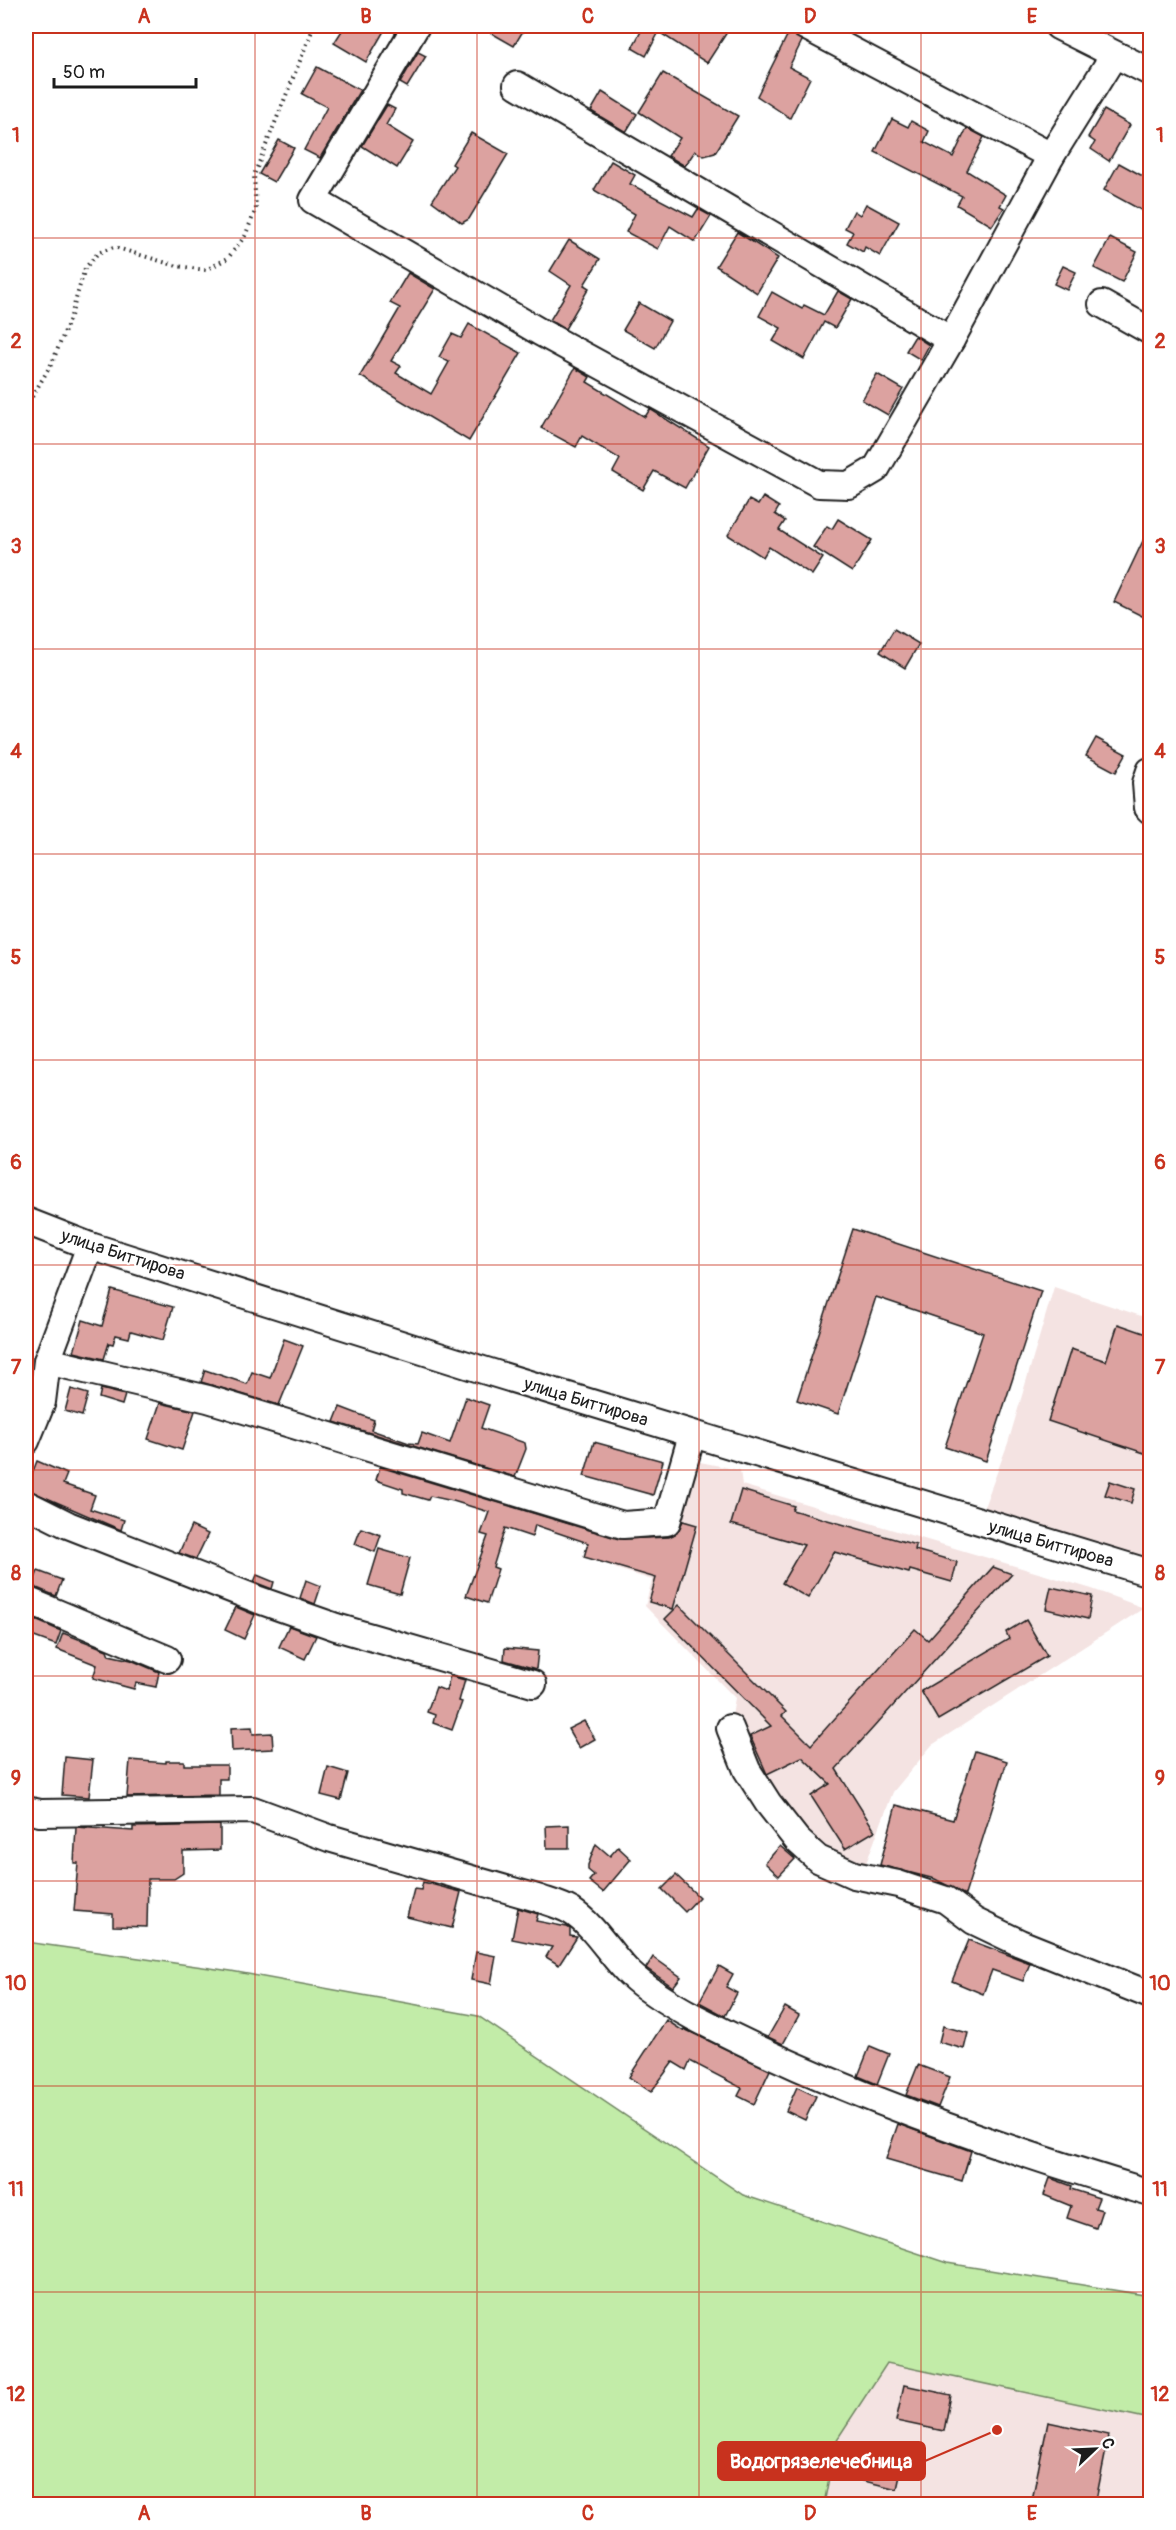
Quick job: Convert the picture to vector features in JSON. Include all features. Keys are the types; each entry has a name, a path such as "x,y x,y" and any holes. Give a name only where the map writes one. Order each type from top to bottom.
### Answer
{"street":[{"path":"416,26 313,200 540,332 819,484 849,485 876,469 951,340 1051,156 1114,55"},
{"path":"805,26 1051,156"},
{"path":"1058,26 1150,72"},
{"path":"518,85 951,340"},
{"path":"1102,304 1150,331"},
{"path":"1150,771 1146,783 1150,810"},
{"name":"улица Биттирова","path":"26,1221 90,1246 692,1435 1150,1573"},
{"path":"26,1441 42,1402 47,1361 90,1246"},
{"path":"47,1361 208,1399 623,1525 667,1522 692,1435"},
{"path":"26,1504 68,1525 270,1604 336,1627 533,1684"},
{"path":"26,1600 167,1659"},
{"path":"730,1728 747,1770 768,1803 797,1839 818,1859 854,1875 898,1884 946,1900 974,1921 1020,1943 1150,1995"},
{"path":"26,1810 40,1813 253,1810 329,1838 537,1898 570,1911 596,1933 629,1973 656,1994 714,2026 828,2081 1022,2154 1150,2193"}],"path":[{"path":"26,407 52,363 71,316 85,268 98,252 114,247 177,266 206,270 228,258 246,236 256,209 254,175 314,26"}],"shaded area":[{"path":"1054,1287 1150,1319 1150,1573 978,1523 1008,1443"},
{"path":"685,1459 740,1470 742,1485 1092,1589 1144,1608 932,1745 893,1792 865,1866 818,1859 730,1728 735,1698 645,1606 652,1580 614,1568 623,1525 667,1522"},
{"path":"887,2363 1150,2419 1150,2504 824,2504 836,2441"}],"green space":[{"path":"26,1942 231,1971 478,2016 743,2195 947,2263 1150,2296 1150,2419 887,2363 836,2441 824,2504 26,2504"}],"building":[{"path":"345,26 375,26 384,31 366,62 334,43"},
{"path":"479,26 526,26 514,46"},
{"path":"644,26 731,26 707,63 659,32 646,56 632,48"},
{"path":"790,30 802,41 789,67 810,78 790,118 757,96"},
{"path":"418,52 426,56 407,87 400,83"},
{"path":"317,67 360,90 320,158 304,150 327,107 302,94"},
{"path":"663,73 738,116 715,153 704,156 695,151 685,166 668,156 680,138 639,112"},
{"path":"602,92 637,114 626,132 591,111"},
{"path":"387,105 395,109 386,125 413,142 397,168 362,146"},
{"path":"1104,110 1130,125 1109,161 1091,149 1095,142 1088,137"},
{"path":"892,119 908,127 911,121 929,131 924,142 953,157 967,128 984,137 967,171 1006,195 1000,206 1004,208 992,226 957,205 962,196 875,152"},
{"path":"471,133 508,154 469,219 462,223 432,201 455,166 452,164"},
{"path":"279,140 294,148 274,182 259,174"},
{"path":"611,161 635,175 630,184 693,217 698,209 711,216 695,242 670,226 658,249 626,232 635,214 594,190"},
{"path":"1119,163 1150,180 1150,215 1104,190"},
{"path":"866,204 899,222 880,256 865,247 863,252 847,243 853,232 845,228 854,211 860,215"},
{"path":"737,232 778,258 757,293 716,266"},
{"path":"1110,238 1137,252 1122,282 1094,268"},
{"path":"569,240 600,259 584,285 589,288 565,329 550,320 571,285 550,271"},
{"path":"1063,266 1076,272 1067,290 1054,284"},
{"path":"408,273 435,289 391,361 401,366 396,373 431,394 449,362 439,357 452,334 461,338 469,324 521,353 469,441 360,376 400,308 390,303"},
{"path":"838,291 852,299 835,328 824,322 804,359 773,341 781,328 759,316 772,292 802,309 804,305 824,315"},
{"path":"639,303 670,321 655,348 623,330"},
{"path":"915,336 929,345 921,360 906,351"},
{"path":"575,368 590,377 587,382 645,417 650,409 709,446 685,488 654,471 643,490 613,472 620,459 582,436 576,447 541,428"},
{"path":"877,374 903,389 888,415 862,400"},
{"path":"763,497 779,507 775,514 785,521 779,530 823,558 812,575 769,547 763,557 728,535 749,500 758,505"},
{"path":"838,519 872,540 852,572 813,547 827,526 832,529"},
{"path":"1150,526 1150,620 1114,602"},
{"path":"894,629 919,644 905,668 880,652"},
{"path":"1096,738 1126,754 1116,772 1086,756"},
{"path":"853,1229 1041,1291 986,1461 945,1447 983,1333 876,1297 838,1414 797,1400"},
{"path":"112,1290 173,1307 163,1340 131,1331 129,1338 116,1335 113,1344 109,1343 104,1359 74,1352 83,1320 102,1326"},
{"path":"1118,1324 1150,1335 1150,1455 1048,1421 1071,1349 1106,1361"},
{"path":"284,1339 303,1346 279,1405 201,1382 205,1370 247,1384 252,1372 270,1378"},
{"path":"71,1389 88,1394 82,1416 65,1411"},
{"path":"101,1389 125,1395 122,1405 99,1398"},
{"path":"466,1397 489,1405 481,1428 525,1443 526,1449 515,1477 334,1422 340,1407 374,1420 371,1430 409,1443 418,1444 422,1433 450,1443"},
{"path":"160,1403 195,1411 182,1450 148,1439"},
{"path":"594,1442 663,1461 653,1495 584,1476"},
{"path":"37,1461 67,1474 63,1484 95,1495 90,1509 124,1520 121,1530 26,1489"},
{"path":"380,1467 619,1539 669,1537 677,1533 683,1521 697,1525 673,1609 649,1602 656,1578 584,1557 588,1543 535,1525 532,1537 505,1528 493,1567 498,1569 487,1603 466,1596 488,1536 481,1534 489,1512 453,1501 430,1496 428,1500 403,1493 403,1489 376,1480"},
{"path":"1110,1481 1135,1489 1131,1503 1105,1495"},
{"path":"741,1490 794,1506 792,1510 916,1545 915,1550 957,1562 952,1582 910,1570 909,1573 834,1552 808,1598 782,1583 804,1545 731,1524"},
{"path":"191,1526 208,1534 196,1559 179,1553"},
{"path":"361,1528 381,1535 375,1552 355,1544"},
{"path":"379,1549 410,1558 400,1594 368,1585"},
{"path":"993,1567 1012,1574 836,1769 875,1831 845,1849 811,1796 830,1784 802,1757 767,1774 750,1736 771,1726 665,1619 679,1605 786,1712 782,1716 811,1745 915,1629 928,1640"},
{"path":"38,1571 62,1580 56,1596 32,1586"},
{"path":"257,1575 274,1582 272,1589 254,1582"},
{"path":"306,1580 321,1586 315,1604 300,1598"},
{"path":"1051,1587 1092,1596 1088,1619 1046,1609"},
{"path":"236,1607 255,1615 244,1639 225,1630"},
{"path":"26,1616 61,1631 56,1645 26,1634"},
{"path":"1026,1620 1047,1656 938,1720 921,1691 1009,1639 1006,1632"},
{"path":"289,1626 316,1636 305,1659 279,1647"},
{"path":"63,1633 107,1650 109,1655 131,1660 159,1672 156,1687 136,1683 134,1689 93,1678 97,1665 57,1649"},
{"path":"505,1648 538,1651 536,1669 504,1660"},
{"path":"450,1676 465,1680 459,1701 462,1702 452,1730 433,1723 435,1715 427,1712 436,1687 446,1691"},
{"path":"584,1721 595,1739 579,1748 568,1729"},
{"path":"252,1727 253,1734 272,1733 273,1749 232,1751 231,1728"},
{"path":"975,1751 1007,1761 965,1895 935,1879 880,1865 896,1805 953,1820"},
{"path":"65,1757 93,1760 89,1797 62,1795"},
{"path":"130,1760 166,1763 166,1761 184,1761 184,1765 227,1765 227,1779 219,1779 219,1795 127,1797"},
{"path":"328,1767 348,1773 341,1800 321,1795"},
{"path":"220,1825 220,1850 183,1851 183,1873 174,1879 148,1879 147,1927 113,1926 113,1914 74,1911 78,1863 74,1863 76,1827 133,1831 133,1827"},
{"path":"569,1825 569,1848 547,1848 546,1826"},
{"path":"596,1844 610,1856 618,1847 631,1859 603,1892 589,1881 594,1875 588,1870 588,1865"},
{"path":"780,1846 795,1859 779,1876 765,1863"},
{"path":"676,1875 699,1897 685,1912 662,1889"},
{"path":"423,1882 461,1892 452,1928 407,1917 414,1889 421,1890"},
{"path":"518,1908 538,1914 536,1921 567,1927 570,1929 570,1936 577,1937 559,1965 546,1957 552,1947 512,1939"},
{"path":"969,1940 1030,1963 1023,1981 992,1970 983,1994 952,1981"},
{"path":"476,1952 496,1956 491,1984 471,1980"},
{"path":"653,1957 681,1977 673,1987 646,1968"},
{"path":"719,1966 733,1974 726,1987 737,1993 725,2016 699,2002"},
{"path":"785,2007 799,2015 783,2044 768,2037"},
{"path":"666,2020 683,2031 684,2029 770,2070 754,2104 738,2096 742,2088 690,2061 686,2070 673,2062 651,2092 629,2077"},
{"path":"943,2026 968,2033 964,2049 939,2042"},
{"path":"870,2046 889,2054 877,2084 858,2076"},
{"path":"918,2065 950,2077 938,2107 906,2095"},
{"path":"797,2087 816,2096 805,2120 786,2111"},
{"path":"898,2124 971,2151 962,2181 886,2159"},
{"path":"1050,2178 1072,2186 1071,2189 1099,2198 1095,2208 1102,2210 1096,2228 1067,2218 1071,2206 1044,2195"},
{"path":"904,2385 951,2395 944,2431 896,2421"},
{"path":"1048,2422 1109,2435 1095,2505 1031,2505"},
{"path":"868,2445 905,2453 897,2489 860,2480"}],"place":[{"name":"Водогрязелечебница","path":"997,2430"}]}
